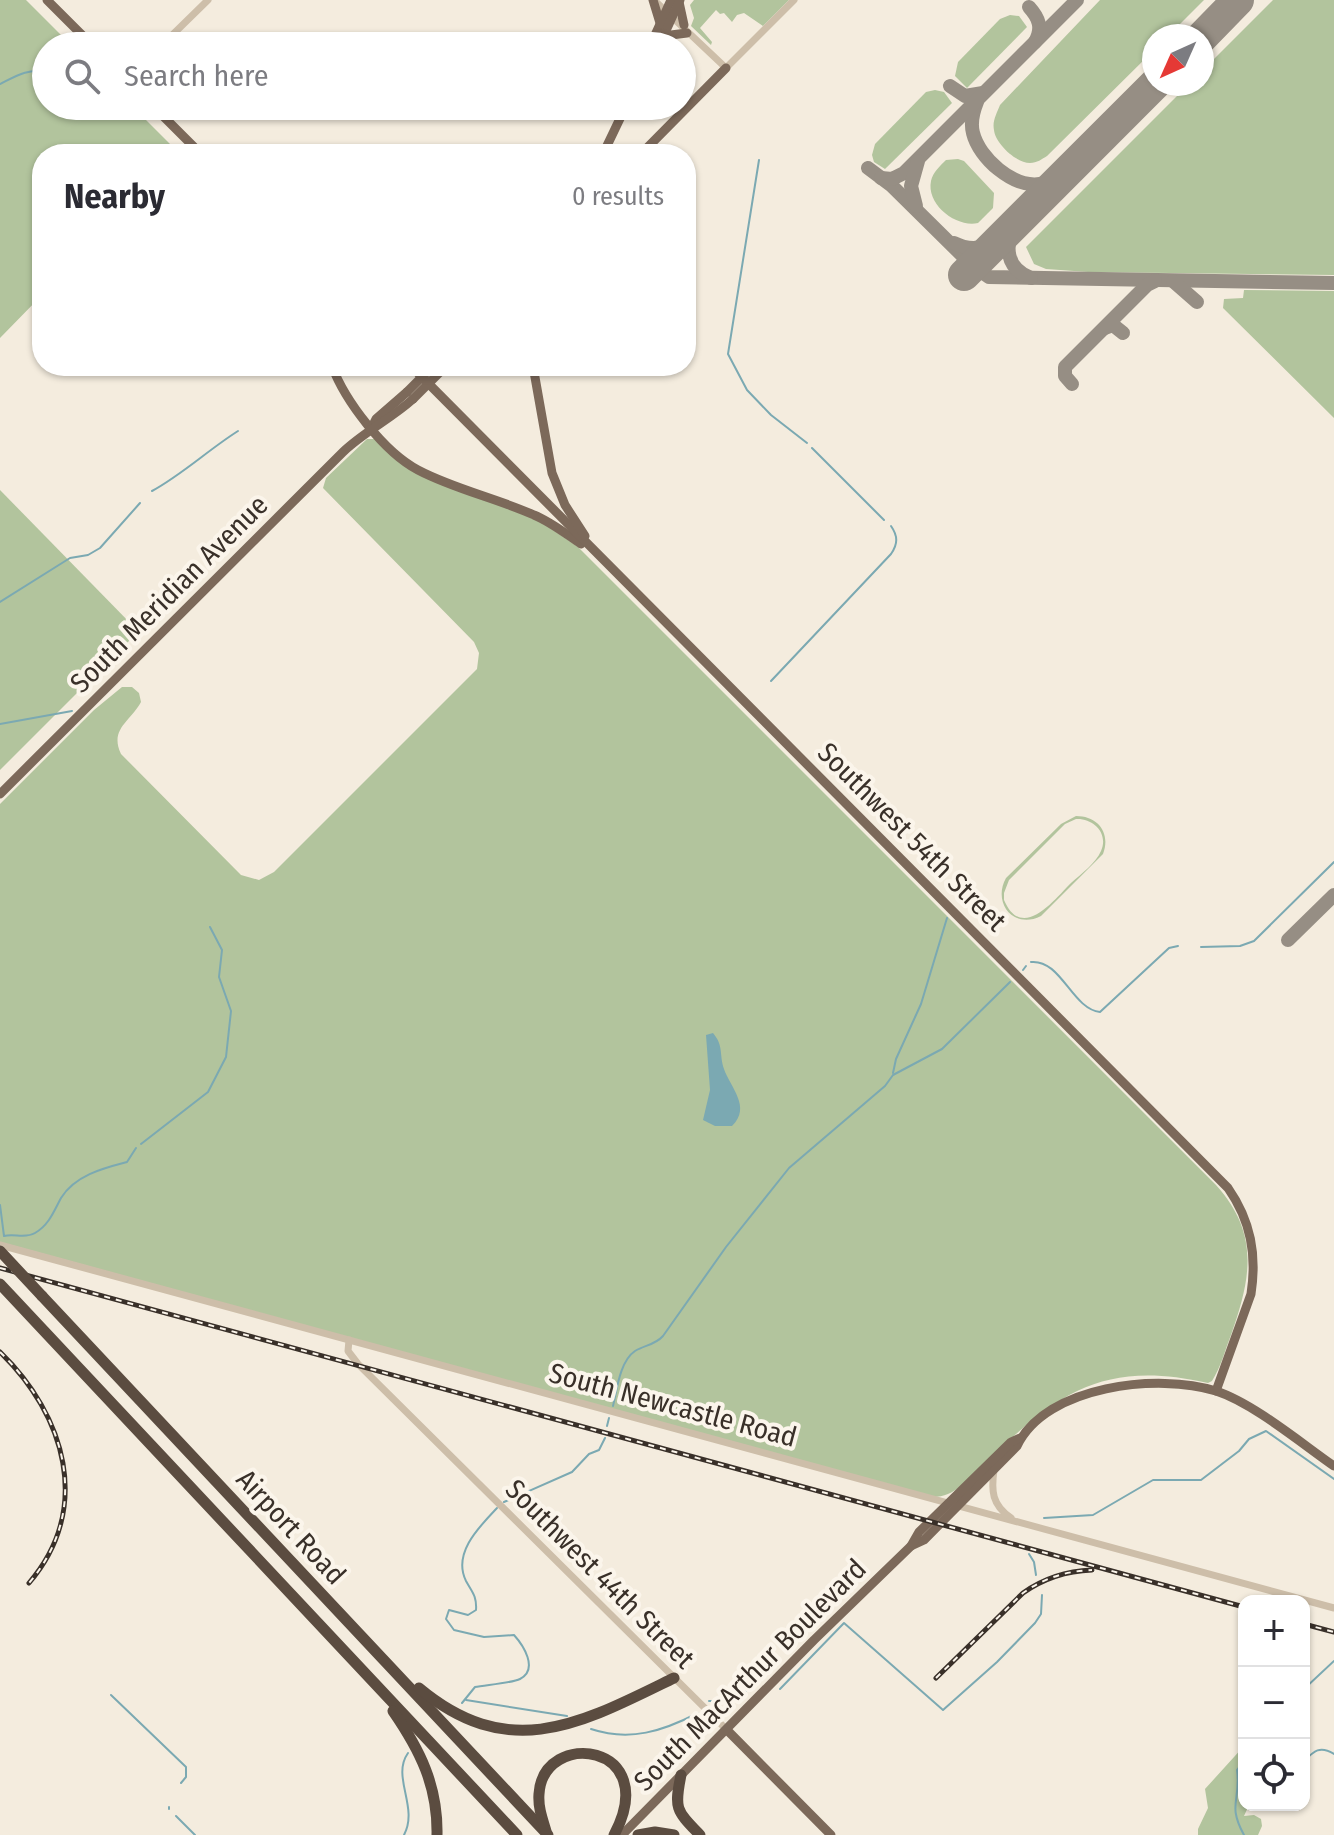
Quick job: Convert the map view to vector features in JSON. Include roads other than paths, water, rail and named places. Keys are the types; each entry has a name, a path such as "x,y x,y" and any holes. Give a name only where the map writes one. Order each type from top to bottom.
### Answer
{"highway":[{"name":"Airport Road","path":"0,1251 548,1835"},
{"name":"Airport Road","path":"4,1289 517,1835"},
{"path":"395,1671 442,1705 469,1719 497,1727 527,1730 555,1728 585,1720 674,1678"},
{"path":"375,1683 422,1756 434,1794 437,1835"},
{"path":"548,1835 539,1803 542,1779 556,1762 580,1753 605,1759 622,1776 627,1804 614,1835"},
{"path":"681,1775 676,1796 677,1809 700,1835"},
{"path":"638,1835 655,1832 674,1835"}],"main road":[{"path":"47,0 79,32"},
{"path":"655,0 660,23"},
{"path":"656,32 672,8"},
{"path":"672,8 685,29 679,32"},
{"path":"664,32 672,8"},
{"path":"696,98 726,68"},
{"path":"167,120 191,144"},
{"path":"608,144 619,120"},
{"path":"651,144 675,120"},
{"path":"337,376 346,394 386,445 417,469 534,515 598,555"},
{"name":"Southwest 54th Street","path":"421,376 1228,1188 1238,1203 1250,1234 1253,1278 1251,1294 1216,1391"},
{"name":"South Meridian Avenue","path":"0,794 343,452 372,427 380,425 431,376"},
{"path":"535,376 552,473 565,505 598,555"},
{"name":"South MacArthur Boulevard","path":"953,1504 1011,1442 1020,1438 1039,1419 1074,1399 1108,1387 1162,1382 1216,1391 1272,1422 1334,1466"},
{"name":"South MacArthur Boulevard","path":"622,1835 911,1546 919,1532 994,1469 1017,1446 1020,1438"},
{"name":"Southwest 44th Street","path":"727,1730 831,1835"}],"street":[{"path":"175,32 208,0"},
{"path":"655,0 672,8 688,32"},
{"path":"696,39 726,68 794,0"},
{"name":"South Newcastle Road","path":"0,1245 1334,1608"},
{"name":"Southwest 44th Street","path":"349,1340 348,1351 358,1364 727,1730"},
{"path":"358,1364 355,1349 366,1344"},
{"path":"994,1469 994,1500 1000,1510 1020,1523"}],"water":[{"path":"713,1033 720,1046 724,1069 740,1104 738,1119 732,1126 715,1126 703,1120 710,1090 706,1035"}],"waterway":[{"path":"0,84 32,72"},
{"path":"759,160 728,354 747,390 771,415 807,443"},
{"path":"152,491 238,431"},
{"path":"812,448 884,520"},
{"path":"0,602 70,558 88,555 100,548 140,503"},
{"path":"771,681 891,554 896,540 891,526"},
{"path":"0,724 72,711"},
{"path":"1201,947 1240,946 1254,941 1334,862"},
{"path":"893,1073 896,1059 921,1004 947,918"},
{"path":"141,1144 208,1092 226,1057 231,1011 219,977 222,950 210,927"},
{"path":"1031,962 1050,968 1082,1002 1100,1012 1169,948 1178,946"},
{"path":"1023,970 1026,966"},
{"path":"613,1406 626,1361 635,1351 663,1336 726,1247 789,1168 885,1086 893,1075 942,1049 1010,982"},
{"path":"0,1205 4,1236 31,1235 48,1222 61,1198 74,1184 91,1174 127,1162 136,1148"},
{"path":"607,1426 609,1418"},
{"path":"1044,1518 1093,1515 1153,1480 1201,1480 1239,1451 1249,1439 1266,1431 1334,1479"},
{"path":"504,1502 572,1472 589,1454 599,1450 605,1438"},
{"path":"462,1703 475,1687 520,1679 528,1669 528,1657 514,1635 484,1637 454,1630 446,1619 449,1610 468,1615 476,1610 475,1598 463,1571 465,1550 497,1508"},
{"path":"1029,1554 1036,1575"},
{"path":"780,1689 844,1623 943,1710 1035,1623 1041,1614 1042,1595"},
{"path":"1310,1683 1334,1661"},
{"path":"709,1701 735,1701 746,1691"},
{"path":"111,1695 186,1767 186,1777 181,1783"},
{"path":"466,1700 567,1716"},
{"path":"591,1729 619,1735 646,1733 698,1713"},
{"path":"1310,1755 1318,1750 1334,1754"},
{"path":"404,1835 409,1814 402,1772 408,1753"},
{"path":"1238,1769 1238,1780"},
{"path":"1238,1780 1235,1809 1244,1835"},
{"path":"176,1816 195,1835"}],"railway":[{"path":"0,1268 1238,1605"},
{"path":"0,1352 23,1377 41,1404 55,1433 63,1463 65,1494 61,1524 49,1554 29,1583"},
{"path":"936,1678 1023,1593 1056,1576 1092,1570"},
{"path":"1310,1626 1334,1632"}]}
